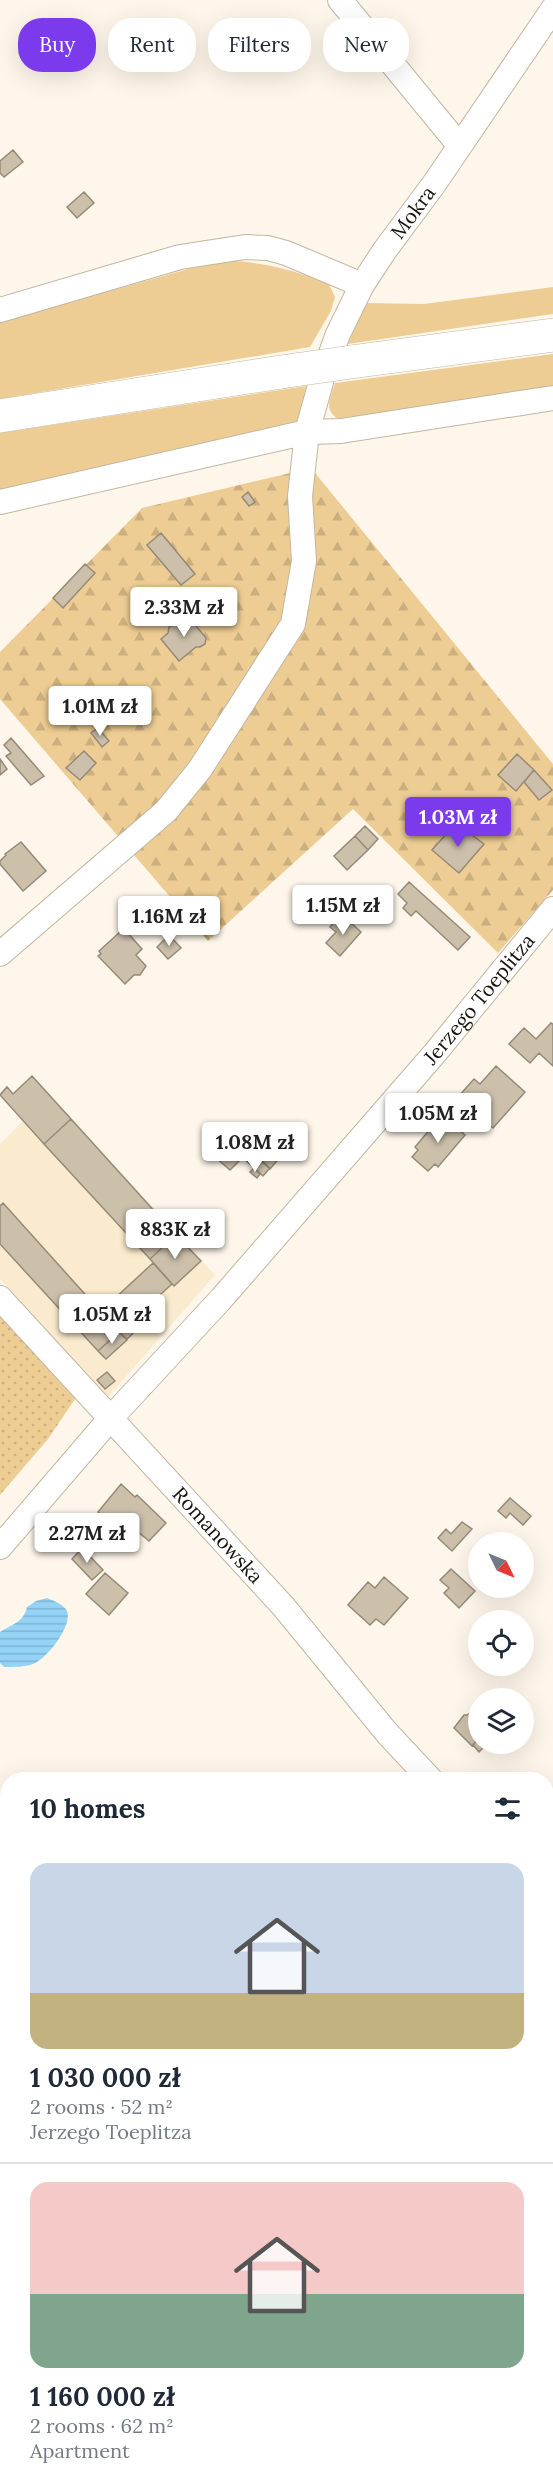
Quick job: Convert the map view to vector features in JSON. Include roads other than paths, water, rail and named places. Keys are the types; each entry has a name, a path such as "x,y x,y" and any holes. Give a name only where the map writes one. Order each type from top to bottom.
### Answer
{"main road":[{"path":"0,416 281,372 553,334"}],"street":[{"path":"340,0 459,145"},
{"name":"Mokra","path":"0,954 166,811 200,769 293,624 304,561 300,495 307,432 323,375 339,334 362,285 553,9"},
{"path":"0,310 180,256 245,247 268,248 286,253 362,285"},
{"path":"0,502 307,432 341,431 553,398"},
{"name":"Jerzego Toeplitza","path":"0,1547 110,1419 222,1298 420,1071 553,909"},
{"name":"Romanowska","path":"0,1298 283,1606 387,1733 423,1772"}],"water":[{"path":"47,1598 67,1611 68,1617 63,1633 39,1661 23,1666 4,1667 0,1663 0,1632 20,1620 27,1607"}]}
